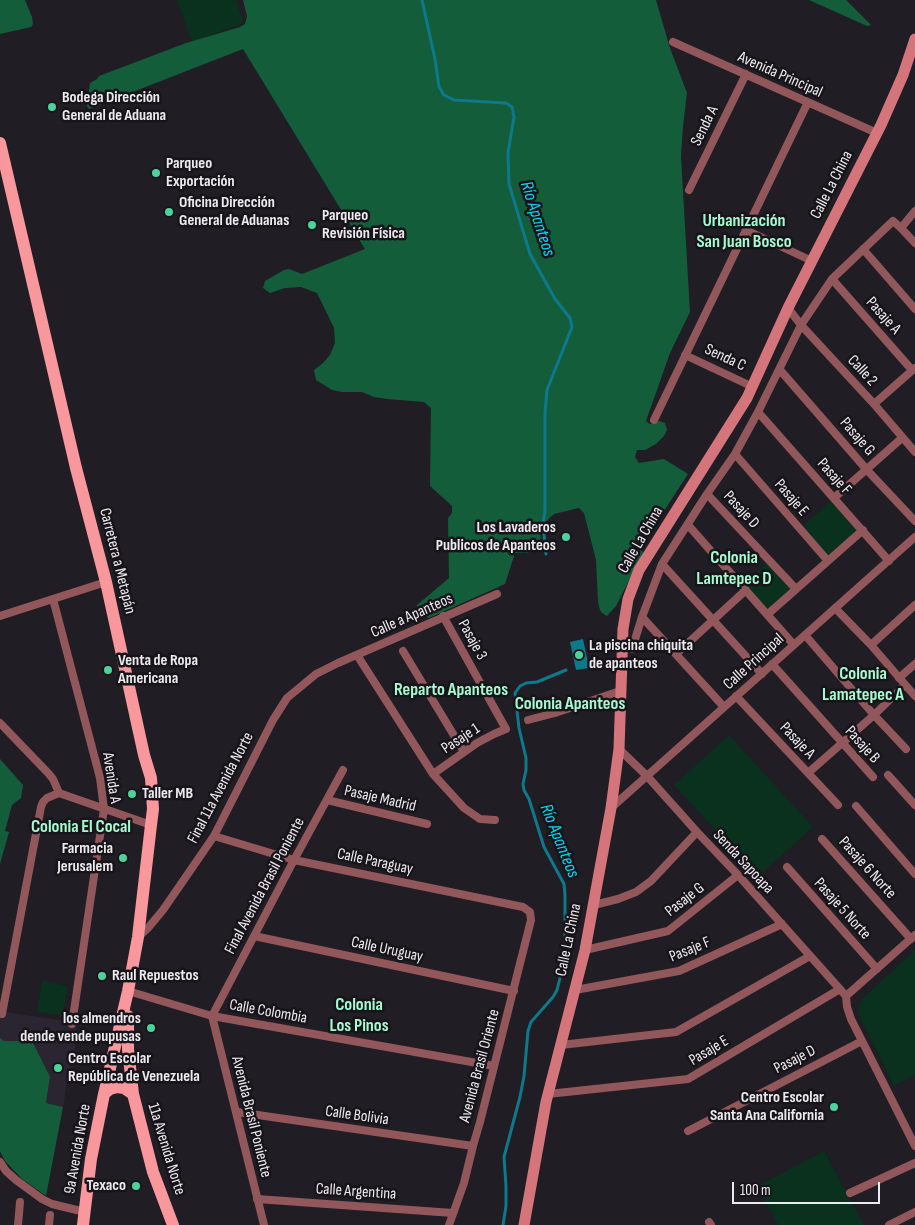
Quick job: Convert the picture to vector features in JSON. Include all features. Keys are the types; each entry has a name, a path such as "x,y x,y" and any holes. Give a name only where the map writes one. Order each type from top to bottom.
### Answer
{"main road":[{"name":"Calle La China","path":"524,1225 546,1102 585,950 611,808 619,749 623,629 628,600 639,570 747,398 788,308 877,133 903,75 915,39"},
{"name":"Carretera a Metapán","path":"0,143 61,405 106,582 151,778 153,809 138,937 128,991"},
{"name":"9a Avenida Norte","path":"83,1225 91,1159 128,991"},
{"name":"11a Avenida Norte","path":"128,991 128,1049 132,1094 153,1172 173,1225"},
{"path":"104,1094 116,1087 124,1088 132,1094"}],"street":[{"name":"Avenida Principal","path":"673,42 877,133"},
{"name":"Senda A","path":"689,190 746,74"},
{"path":"654,420 808,102"},
{"path":"901,228 915,210"},
{"path":"632,649 662,564 734,454 780,370 801,325 832,280 893,222 915,243"},
{"path":"746,230 812,260"},
{"path":"863,249 915,309"},
{"name":"Pasaje A","path":"832,280 914,369"},
{"name":"Calle 2","path":"788,308 915,452"},
{"name":"Senda C","path":"686,355 753,386"},
{"path":"874,404 914,369"},
{"name":"Pasaje G","path":"780,370 867,470 915,521"},
{"name":"Pasaje F","path":"758,412 889,560"},
{"path":"834,498 902,438"},
{"name":"Pasaje E","path":"734,454 828,561"},
{"name":"Pasaje D","path":"707,494 796,589"},
{"path":"688,525 794,645"},
{"path":"768,614 863,530"},
{"name":"Calle Principal","path":"611,808 915,537"},
{"path":"662,564 762,674"},
{"path":"0,616 106,582"},
{"path":"676,654 746,590"},
{"name":"Calle a Apanteos","path":"338,663 497,594"},
{"name":"Avenida A","path":"53,599 100,778 104,809 72,1024"},
{"path":"870,645 915,605"},
{"path":"835,608 915,696"},
{"name":"Pasaje 3","path":"443,616 506,729"},
{"path":"642,617 724,707"},
{"path":"805,635 906,749"},
{"path":"403,651 464,752"},
{"path":"357,655 433,774 464,808 480,818 495,820"},
{"name":"Final 11a Avenida Norte","path":"138,937 163,910 214,836 273,720 287,698 316,674 338,663"},
{"name":"Pasaje B","path":"772,664 873,777"},
{"path":"899,678 915,664"},
{"path":"808,773 905,685"},
{"path":"528,720 620,691"},
{"name":"Pasaje A","path":"736,696 838,805"},
{"path":"0,723 49,774 58,793"},
{"name":"Pasaje 1","path":"433,774 464,752 506,729"},
{"name":"Senda Sapoapa","path":"619,749 738,875 843,993"},
{"name":"Final Avenida Brasil Poniente","path":"212,1016 343,770"},
{"path":"888,775 915,805"},
{"path":"2,1014 43,802 58,793 151,825"},
{"name":"Pasaje Madrid","path":"327,800 427,824"},
{"path":"856,806 915,874"},
{"path":"594,905 636,892 651,881 696,832"},
{"name":"Calle Paraguay","path":"214,836 294,860 523,907 530,912"},
{"name":"Pasaje 6 Norte","path":"822,839 913,937"},
{"name":"Pasaje 5 Norte","path":"787,867 877,969"},
{"name":"Pasaje G","path":"585,950 668,931 738,875"},
{"name":"Avenida Brasil Oriente","path":"449,1225 464,1183 514,991 531,920 530,912"},
{"name":"Pasaje F","path":"575,990 679,972 782,924"},
{"name":"Calle Uruguay","path":"254,936 514,991"},
{"name":"Pasaje E","path":"548,1094 688,1079 843,993 877,969 913,937"},
{"path":"561,1045 676,1032 810,956"},
{"name":"Calle Colombia","path":"128,991 212,1016 494,1066"},
{"path":"843,993 851,1019 915,1146"},
{"name":"Avenida Brasil Poniente","path":"212,1016 264,1225"},
{"name":"Pasaje D","path":"688,1131 862,1041"},
{"name":"Calle Bolivia","path":"236,1112 473,1146"},
{"path":"0,1162 16,1180 42,1199 52,1204 84,1212"},
{"path":"850,1193 915,1163"},
{"name":"Calle Argentina","path":"257,1199 454,1213"},
{"path":"18,1225 20,1202"},
{"path":"890,1225 915,1212"},
{"path":"49,1225 50,1215"}],"shaded area":[{"name":"Centro Escolar República de Venezuela","path":"0,1011 77,1023 74,1058 63,1107 46,1103 50,1077 0,1038"}],"green space":[{"path":"0,0 25,0 32,17 33,24 31,27 0,34"},
{"path":"177,0 236,0 244,23 192,42"},
{"path":"243,0 656,0 670,48 687,93 681,157 690,312 670,353 646,421 650,424 659,421 665,423 667,430 656,444 645,450 637,450 635,457 639,463 664,459 688,474 640,548 643,553 616,606 607,616 600,610 596,560 584,513 579,508 554,514 540,527 541,544 528,553 515,553 505,584 429,618 419,612 417,605 449,578 448,518 452,513 452,506 430,486 431,408 424,402 374,397 362,392 332,390 316,380 314,370 330,355 335,343 334,328 317,293 301,287 285,288 270,293 263,288 265,281 284,270 289,269 302,274 365,249 243,49 89,109 87,106 90,83 99,76 186,43 245,24 247,16"},
{"path":"809,0 846,0 871,25 867,26"},
{"path":"834,498 863,530 828,561 800,529"},
{"path":"769,561 796,589 768,614 742,586"},
{"path":"729,735 813,827 758,877 674,785"},
{"path":"0,759 23,785 21,798 12,805 5,831 9,832 0,864"},
{"path":"915,950 915,1075 894,1086 860,1018 858,1008 862,999"},
{"path":"42,981 68,986 63,1016 37,1012"},
{"path":"0,1038 4,1041 32,1041 50,1077 46,1103 63,1107 46,1196 21,1178 5,1161 0,1151"},
{"path":"824,1151 864,1225 778,1225 758,1186"}],"water":[{"name":"La piscina chiquita de apanteos","path":"583,639 589,668 576,670 570,642"}],"waterway":[{"name":"Río Apanteos","path":"422,0 439,87 444,95 454,100 506,103 512,107 514,117 508,153 509,184 530,254 555,299 570,318 572,327 547,390 545,412 545,511 543,524 546,554"},
{"name":"Río Apanteos","path":"503,1225 506,1206 504,1157 520,1097 528,1031 531,1022 557,990 565,946 564,884 544,847 529,799 524,790 526,758 519,728 515,693 520,686 526,683 537,682 566,670"}],"place":[{"name":"Bodega Dirección General de Aduana","path":"52,107"},
{"name":"Parqueo Exportación","path":"156,173"},
{"name":"Oficina Dirección General de Aduanas","path":"169,212"},
{"name":"Parqueo Revisión Física","path":"312,225"},
{"name":"Los Lavaderos Publicos de Apanteos","path":"566,537"},
{"name":"La piscina chiquita de apanteos","path":"579,655"},
{"name":"Venta de Ropa Americana","path":"108,670"},
{"name":"Taller MB","path":"132,794"},
{"name":"Farmacia Jerusalem","path":"123,858"},
{"name":"Raul Repuestos","path":"102,976"},
{"name":"los almendros dende vende pupusas","path":"151,1028"},
{"name":"Centro Escolar República de Venezuela","path":"58,1068"},
{"name":"Centro Escolar Santa Ana California","path":"834,1107"},
{"name":"Texaco","path":"136,1186"}],"district":[{"name":"Urbanización San Juan Bosco","path":"744,231"},
{"name":"Colonia Lamtepec D","path":"734,568"},
{"name":"Colonia Lamatepec A","path":"863,684"},
{"name":"Reparto Apanteos","path":"451,690"},
{"name":"Colonia Apanteos","path":"570,704"},
{"name":"Colonia El Cocal","path":"81,827"},
{"name":"Colonia Los Pinos","path":"359,1015"}]}
